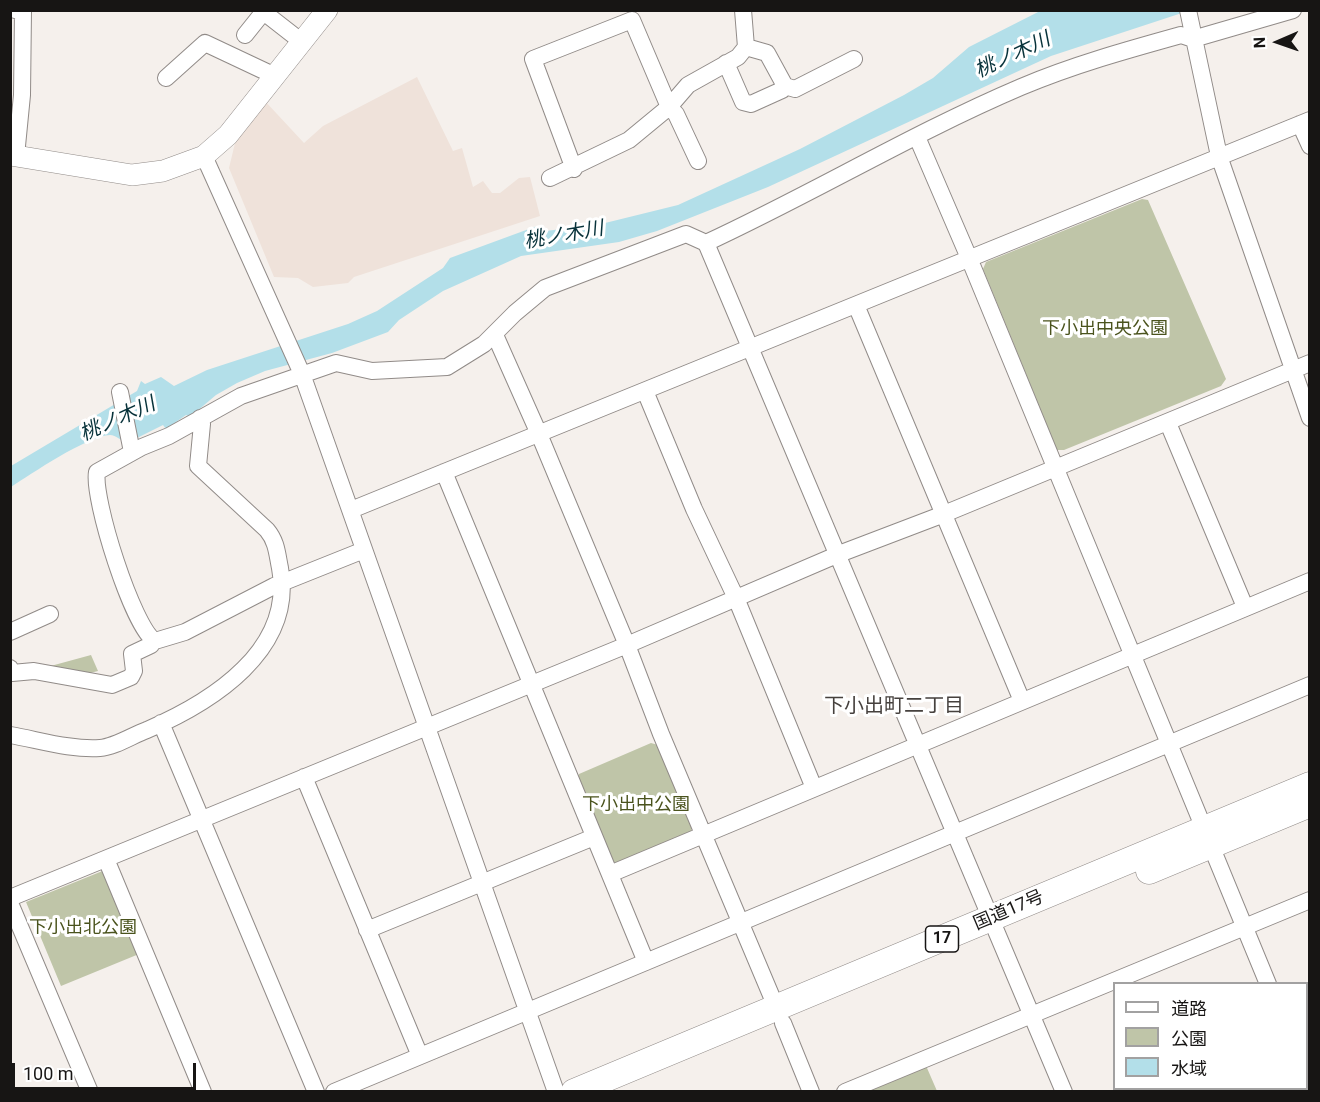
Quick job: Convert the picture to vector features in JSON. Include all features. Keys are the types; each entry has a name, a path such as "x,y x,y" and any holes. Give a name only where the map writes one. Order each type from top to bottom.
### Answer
{"highway":[{"name":"国道17号","path":"1209,837 1310,785"},
{"name":"国道17号","path":"574,1092 780,1015 1209,837 1310,804"},
{"name":"国道17号","path":"616,1092 780,1015"}],"main road":[{"path":"13,155 132,175 163,171 204,156 228,135 327,10"}],"street":[{"path":"13,155 22,95 23,11 15,10"},
{"path":"550,178 574,169 629,140 669,107 688,85 738,57 746,47 743,10"},
{"path":"706,243 777,210 971,109 1056,73 1181,35 1193,39 1293,10"},
{"path":"245,35 263,11 302,42"},
{"path":"1188,13 1219,156 1310,418"},
{"path":"574,169 533,59 632,20 669,107 676,114 698,161"},
{"path":"166,78 205,43 275,76"},
{"path":"746,47 767,53 785,86 795,89 854,58"},
{"path":"726,63 743,102 751,104 782,90 785,86"},
{"path":"351,510 1305,122 1310,146"},
{"path":"917,137 1171,744 1267,982"},
{"path":"204,156 301,372 556,1092"},
{"path":"10,668 12,673 34,671 112,685 131,677 134,671 132,654 151,645 152,640 131,605 102,519 96,480 100,469 130,450 166,438 255,390 301,372 340,362 372,371 442,369 466,357 495,335 515,313 545,288 686,234 706,243 1064,1092"},
{"path":"856,305 1022,701"},
{"path":"495,335 539,434 627,645 661,734 811,1092"},
{"path":"10,898 627,645 839,554 944,514 1310,363"},
{"path":"645,391 694,509 736,598 814,788"},
{"path":"121,394 130,450"},
{"path":"10,735 101,748 208,700 251,660 274,627 281,608 283,583 274,539 198,466 202,424 200,418"},
{"path":"1168,423 1245,607"},
{"path":"444,472 646,962"},
{"path":"152,640 159,641 185,632 283,583 364,550"},
{"path":"610,874 1310,581"},
{"path":"10,632 50,614"},
{"path":"334,1092 1310,686"},
{"path":"161,723 316,1092"},
{"path":"304,777 420,1056"},
{"path":"367,930 594,837"},
{"path":"106,859 203,1092"},
{"path":"845,1092 1310,900"},
{"path":"10,903 90,1092"}],"shaded area":[{"path":"417,77 453,151 462,148 473,187 483,181 492,193 500,193 519,178 530,177 540,216 354,277 348,283 313,287 298,278 274,277 229,168 236,139 264,100 304,143 323,126"}],"green space":[{"name":"下小出中央公園","path":"1142,199 1148,200 1226,379 1221,386 1064,450 1057,450 983,269 986,262"},
{"path":"91,655 98,671 86,674 47,667"},
{"name":"下小出中公園","path":"651,743 658,745 692,826 691,832 617,862 611,862 578,778 579,774"},
{"name":"下小出北公園","path":"105,870 139,954 61,986 26,902"},
{"path":"922,1066 927,1068 937,1091 864,1092"}],"water":[{"name":"桃ノ木川","path":"1042,10 1188,11 1051,56 768,187 657,231 619,242 521,256 443,291 399,320 388,332 332,353 265,371 237,383 216,395 190,417 186,415 166,429 163,425 127,443 110,435 100,437 59,456 11,487 11,466 137,391 141,381 145,384 161,377 174,386 207,370 348,324 377,311 443,268 450,258 537,226 535,231 538,232 601,224 678,205 800,149 904,95 933,78 969,47"}],"district":[{"name":"下小出町二丁目","path":"894,707"}]}
